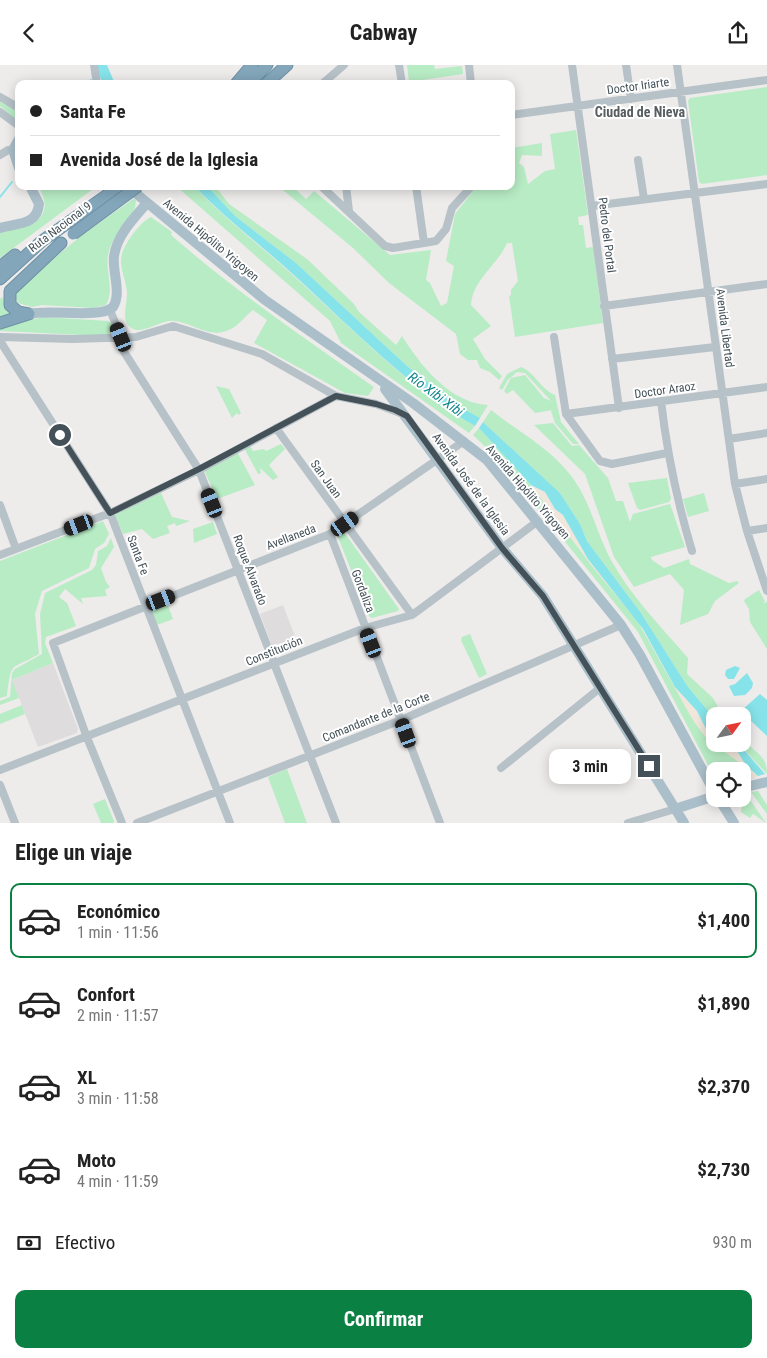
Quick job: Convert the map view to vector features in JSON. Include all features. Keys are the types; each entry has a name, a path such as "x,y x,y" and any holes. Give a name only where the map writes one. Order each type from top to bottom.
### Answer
{"highway":[{"path":"239,80 252,65"},
{"path":"252,80 268,65"},
{"path":"269,80 281,65"},
{"path":"270,80 287,65"},
{"path":"0,267 40,237 67,229 115,190"},
{"name":"Ruta Nacional 9","path":"0,279 30,251 131,190"},
{"name":"Ruta Nacional 9","path":"0,293 20,273 61,243 67,229"},
{"path":"29,314 18,312 10,305 10,291 61,243"},
{"path":"0,323 29,314"}],"main road":[{"path":"0,228 24,223 36,214 38,200 32,190"},
{"name":"Avenida Hipólito Yrigoyen","path":"132,190 258,295 433,417 487,460 621,625 640,655 706,773"},
{"path":"29,314 46,311 94,313 110,310 116,299 114,259 117,245 147,203"},
{"name":"Avenida José de la Iglesia","path":"378,380 407,416 502,548 543,596 684,823"},
{"path":"416,429 418,423 423,418 433,417"},
{"path":"751,786 767,782"},
{"path":"675,809 706,797"},
{"path":"723,807 734,823"}],"street":[{"path":"94,65 96,80"},
{"path":"327,80 344,65"},
{"path":"399,65 401,80"},
{"path":"469,65 471,80"},
{"name":"Pedro del Portal","path":"572,65 619,407"},
{"path":"626,65 631,99"},
{"name":"Avenida Libertad","path":"677,65 735,484 747,531 767,591"},
{"path":"333,75 334,80"},
{"name":"Doctor Iriarte","path":"515,114 767,80"},
{"path":"0,97 15,106"},
{"path":"0,112 15,124"},
{"path":"0,119 15,125"},
{"path":"0,155 8,150 14,150"},
{"path":"638,160 644,199"},
{"path":"592,206 767,184"},
{"path":"325,190 385,246 393,248 436,241 446,229 452,208 468,190"},
{"path":"346,190 349,211"},
{"path":"417,190 424,243"},
{"path":"604,306 767,284"},
{"name":"Roque Alvarado","path":"110,310 121,337 121,347 199,469 272,663 336,823"},
{"path":"0,337 72,339 136,337 173,326 262,354 336,396 376,404 407,416"},
{"path":"554,337 566,414 600,461 612,464 667,453"},
{"name":"Santa Fe","path":"0,341 110,513 230,823"},
{"path":"612,359 716,347"},
{"name":"Doctor Araoz","path":"566,414 767,387"},
{"path":"0,555 110,513 199,469 336,396"},
{"path":"376,404 393,398 413,403"},
{"path":"661,401 667,453 677,499 692,551"},
{"name":"San Juan","path":"276,428 412,615"},
{"path":"729,439 767,433"},
{"name":"Avellaneda","path":"86,735 53,643 330,534 464,441"},
{"path":"735,484 767,479"},
{"path":"0,505 16,549"},
{"name":"Constitución","path":"0,770 86,735 183,700 272,663 366,628 412,615 538,521"},
{"path":"747,531 767,527"},
{"name":"Gordaliza","path":"330,534 440,823"},
{"name":"Comandante de la Corte","path":"137,823 401,720 621,625"},
{"path":"501,768 600,688"},
{"path":"86,735 122,823"},
{"path":"0,785 15,823"},
{"path":"628,823 675,809"}],"shaded area":[{"path":"283,605 299,647 284,652 281,643 272,646 260,614"},
{"path":"53,663 78,729 77,733 38,747 12,680"}],"green space":[{"path":"407,65 434,65 435,69 462,66 463,74 422,80 409,80"},
{"path":"767,87 767,175 702,184 699,182 688,101 690,98"},
{"path":"0,102 15,110 15,119 0,106"},
{"path":"576,130 588,215 578,217 579,225 583,225 586,248 593,247 603,323 515,337 509,296 518,281 512,243 507,243 476,288 471,305 491,326 473,339 485,359 502,376 499,380 490,372 480,368 477,360 468,360 460,354 456,334 389,283 353,248 283,190 296,190 306,199 314,191 390,255 431,250 426,280 430,283 441,306 447,303 454,266 446,261 455,214 474,190 515,190 515,147 542,143 542,156 522,155 519,163 524,167 528,184 545,171 555,169 550,134"},
{"path":"40,190 92,190 0,258 0,232 20,228 37,220 42,215 45,207"},
{"path":"181,190 198,190 404,376 451,411 475,426 469,433 341,343 330,321"},
{"path":"211,190 218,190 229,204 307,259 354,304 359,312 396,345 402,336 418,359 449,390 461,398 474,403 488,405 480,418 458,406 407,366 296,263 235,216"},
{"path":"133,199 136,200 135,208 115,236 108,255 110,293 106,305 93,308 42,305 32,307 18,303 16,294 22,284 81,236"},
{"path":"151,217 172,232 171,235 195,256 245,295 374,387 368,396 345,393 254,343 267,320 253,310 234,327 219,333 213,333 174,321 140,330 130,327 125,316 127,294 121,264 122,255 132,235"},
{"path":"2,297 11,313 0,318 0,299"},
{"path":"44,317 108,321 112,324 109,334 102,336 0,331 0,326"},
{"path":"521,367 526,369 545,389 555,395 561,422 579,444 573,444 555,423 551,411 553,410 535,413 513,390 507,394 504,391 511,378 525,375 544,398 551,401 525,373 517,372 508,380 502,390 499,388 507,374"},
{"path":"216,386 229,389 241,413 239,415 237,413 232,418"},
{"path":"491,410 551,454 568,472 582,493 605,549 619,573 647,611 688,658 687,674 713,698 718,707 706,708 688,687 641,613 587,541 580,524 560,493 483,422"},
{"path":"553,423 572,446 579,445 608,478 616,501 623,501 630,522 633,514 670,504 685,547 651,557 652,560 664,568 689,559 690,564 729,583 737,581 739,583 715,601 708,614 680,625 684,590 670,574 634,587 614,557 585,474 534,425"},
{"path":"479,428 527,480 592,566 638,622 687,709 706,735 706,753 727,753 740,762 706,762 638,632 499,460 473,435"},
{"path":"281,444 285,449 269,465 278,477 273,480 260,468 261,473 258,474 244,448 250,446 253,451 264,449 266,451"},
{"path":"237,452 255,485 217,499 205,472 206,468"},
{"path":"667,478 671,499 669,502 640,510 637,508 628,483"},
{"path":"161,493 172,517 190,521 176,526 175,523 167,526 170,533 153,539 142,529 123,534 115,516 117,513"},
{"path":"704,493 709,511 688,517 683,499"},
{"path":"103,521 109,534 104,543 95,549 89,568 42,591 35,614 39,654 14,667 10,676 7,696 0,698 0,561"},
{"path":"213,522 217,534 194,543 193,529"},
{"path":"344,532 399,609 398,611 372,618 369,616 338,537 339,533"},
{"path":"111,538 114,547 101,568 110,587 105,590 107,596 81,598 83,604 65,589 59,597 67,603 76,626 46,637 45,643 53,663 12,680 19,698 0,705 0,701 10,697 12,673 15,669 42,654 40,614 45,593 92,570 96,565 98,551 107,546"},
{"path":"759,590 765,601 763,603 767,602 767,649 750,622 749,609 744,601"},
{"path":"167,603 173,619 157,625 152,611 153,608"},
{"path":"470,634 487,674 479,678 461,640 462,637"},
{"path":"22,705 25,714 0,724 0,714"},
{"path":"751,746 765,762 767,774 747,753 751,753"},
{"path":"287,769 307,823 285,823 268,777"},
{"path":"758,791 767,805 767,814 751,792"},
{"path":"105,799 114,821 113,823 101,823 93,804"},
{"path":"751,801 766,823 753,814 750,818 741,812 742,807 751,807"}],"sand":[{"path":"531,485 545,492 555,509 563,515 584,552 604,577 608,586"},
{"path":"675,687 697,711 706,729 706,736 692,718"},
{"path":"726,753 738,753 744,762 739,762"},
{"path":"751,770 758,776 752,778 751,776"}],"water":[{"path":"198,190 211,190 235,216 296,263 407,366 458,406 480,418 475,426 451,411 405,376"},
{"path":"483,422 560,493 580,524 587,541 641,613 688,687 706,708 706,729 697,711 675,687 643,629 588,559 563,515 555,509 545,492 531,485 479,428"},
{"path":"735,666 740,668 734,679 728,679 725,675 726,670"},
{"path":"747,673 753,683 752,688 745,695 734,696 729,686 735,684"},
{"path":"760,694 767,700 767,736 751,721 751,707 745,707"},
{"path":"738,753 747,753 765,774 758,776 751,770 751,762 744,762"}],"waterway":[{"name":"Río Xibi Xibi","path":"101,65 107,80"},
{"name":"Río Xibi Xibi","path":"100,75 105,74"},
{"path":"0,197 12,182"}],"district":[{"name":"Ciudad de Nieva","path":"640,112"}],"route":[{"path":"60,435 110,513 199,469 336,396 376,404 407,416 502,548 543,596 649,766"}]}
